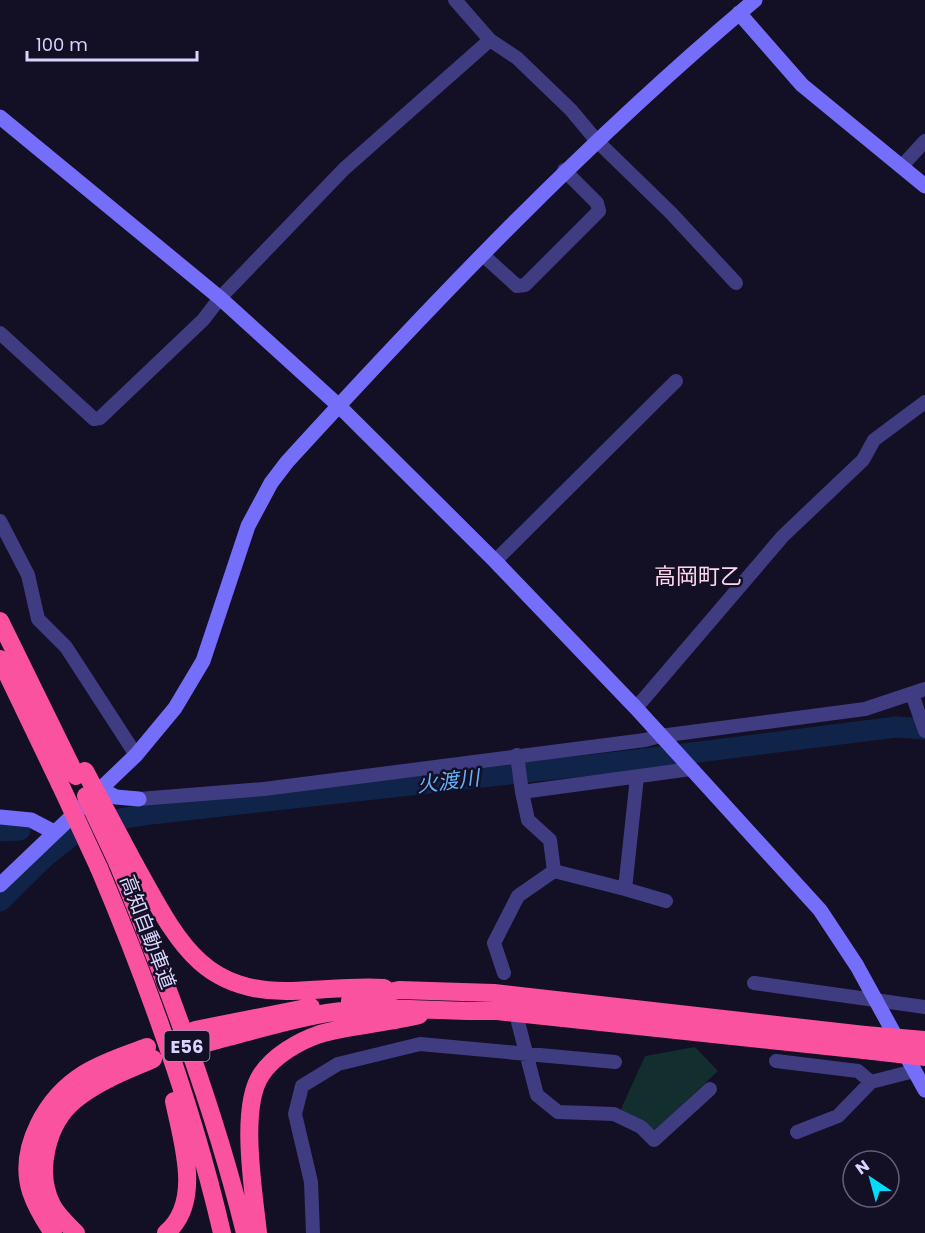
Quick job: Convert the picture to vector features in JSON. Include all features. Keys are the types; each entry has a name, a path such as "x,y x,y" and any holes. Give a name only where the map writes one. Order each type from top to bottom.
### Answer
{"highway":[{"name":"高知自動車道","path":"0,621 9,658 74,777 99,868 129,941 192,1125 222,1233"},
{"path":"9,658 74,777 126,864 191,955 216,976 256,989 291,991 350,986 494,993 869,1043 922,1076"},
{"name":"高知自動車道","path":"126,864 178,1019 245,1233"},
{"path":"399,990 363,999 281,1011 198,1037 327,1013 397,1008 435,1012 497,1011 869,1043 925,1040"},
{"path":"258,1233 250,1137 252,1103 260,1076 279,1055 320,1035 435,1012"},
{"path":"159,1026 188,1169 182,1214 166,1233"},
{"path":"53,1233 41,1215 30,1191 28,1170 31,1146 44,1113 63,1090 84,1074 150,1053 76,1099 60,1114 51,1135 43,1163 46,1185 52,1205 76,1233"}],"street":[{"path":"455,0 490,40 517,58 543,82 596,140 671,213 736,283"},
{"path":"0,885 136,755 175,708 203,661 242,540 271,483 339,406 564,170 755,0"},
{"path":"739,13 802,85 925,186"},
{"path":"0,333 94,419 100,418 203,320 220,298 344,169 490,40"},
{"path":"0,117 220,298 339,406 495,561 636,708 820,910 922,1076 871,1082 838,1116 797,1132"},
{"path":"902,166 925,141"},
{"path":"483,255 517,286 525,285 599,211 597,203 564,170"},
{"path":"495,561 676,381"},
{"path":"636,708 783,536 863,460 874,440 925,402"},
{"path":"0,521 28,575 38,619 66,647 136,755"},
{"path":"100,789 116,797 139,799 264,789 517,759 865,710 918,691 919,711 925,731"},
{"path":"517,759 528,820 550,840 554,871"},
{"path":"522,788 637,777 688,766"},
{"path":"625,888 637,777"},
{"path":"0,817 31,820 54,832"},
{"path":"504,973 494,943 518,896 554,871 625,888 666,901"},
{"path":"754,983 925,1007"},
{"path":"518,1022 537,1095 558,1112 614,1114 641,1127 654,1140 710,1089"},
{"path":"313,1233 311,1182 295,1114 302,1086 338,1064 420,1044 615,1062"},
{"path":"776,1061 858,1071 871,1082"}],"green space":[{"path":"695,1047 718,1071 653,1132 621,1109 645,1056"}],"waterway":[{"name":"火渡川","path":"94,823 151,814 636,760 896,727 925,729"},
{"name":"火渡川","path":"0,901 46,856 85,825"},
{"path":"0,831 20,830"}],"district":[{"name":"高岡町乙","path":"698,576"}]}
